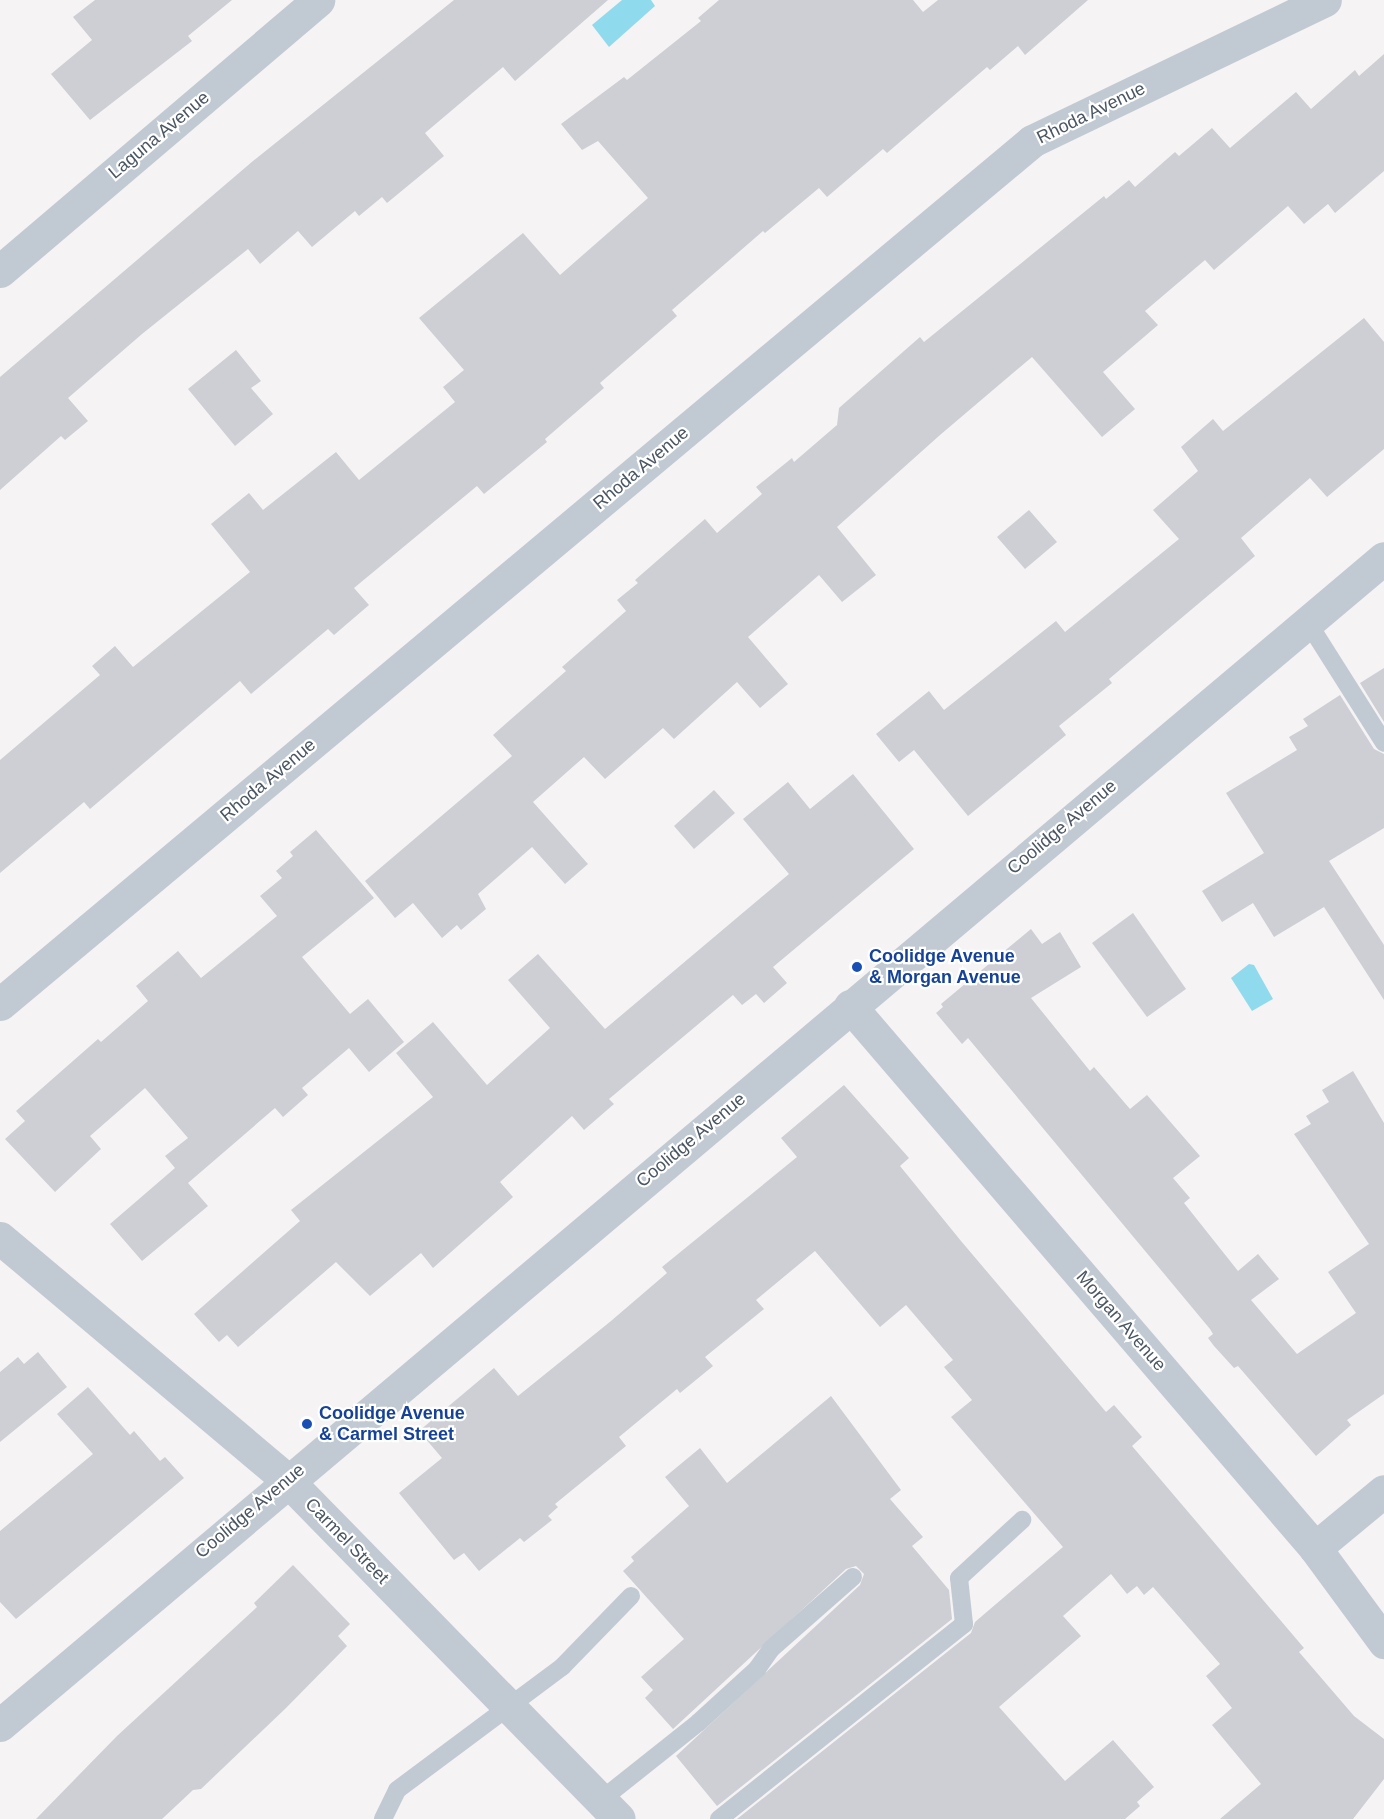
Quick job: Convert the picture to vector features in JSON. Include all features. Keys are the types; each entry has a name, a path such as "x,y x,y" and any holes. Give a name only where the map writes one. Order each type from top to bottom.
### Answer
{"street":[{"name":"Laguna Avenue","path":"0,271 318,0"},
{"name":"Rhoda Avenue","path":"0,1004 1032,141 1325,0"},
{"name":"Coolidge Avenue","path":"0,1725 287,1480 1306,621 1384,558"},
{"name":"Morgan Avenue","path":"850,1006 1316,1548 1384,1642"},
{"name":"Carmel Street","path":"0,1238 287,1480 610,1810"},
{"path":"1316,1548 1384,1491"}],"lane":[{"path":"1306,621 1384,743"},
{"path":"719,1819 964,1624 959,1578 1022,1520"},
{"path":"610,1810 699,1722 757,1669 771,1649 853,1577"},
{"path":"383,1819 397,1791 510,1709 562,1667 631,1596"}],"water":[{"path":"622,0 651,0 655,6 609,47 592,25"},
{"path":"1249,964 1254,965 1273,999 1252,1011 1231,978"}],"building":[{"path":"95,0 232,0 188,36 192,41 90,120 51,74 92,40 73,17"},
{"path":"454,0 608,0 515,81 503,67 425,133 444,156 387,203 382,197 359,216 355,211 312,247 298,231 260,264 248,249 142,334 68,398 88,421 65,440 61,436 0,490 0,377 253,161"},
{"path":"719,0 913,0 923,12 938,0 1088,0 1025,55 1018,46 990,70 987,67 887,153 883,149 827,197 819,188 765,233 763,231 672,310 677,316 600,383 604,388 545,439 547,442 484,494 477,486 354,588 369,605 334,635 328,629 251,694 240,681 90,809 84,802 0,873 0,760 100,675 92,666 115,646 133,667 250,572 211,524 249,493 263,510 336,452 359,480 455,402 443,387 464,370 419,318 523,233 560,275 648,198 598,141 582,150 561,124 624,77 627,80 701,21 698,18"},
{"path":"1384,54 1384,171 1335,213 1328,204 1304,224 1288,206 1214,270 1205,260 1145,311 1158,325 1103,372 1135,409 1102,437 1032,357 837,527 876,575 842,602 819,575 748,637 788,684 760,708 737,682 674,739 663,728 605,779 584,757 533,802 588,864 565,884 532,847 478,894 486,909 461,930 457,925 442,938 413,903 395,918 365,881 512,756 493,735 566,671 562,667 626,611 617,600 638,583 635,580 705,519 717,533 762,494 756,487 792,458 794,462 837,425 839,408 920,337 924,342 1104,196 1106,199 1129,180 1135,187 1175,152 1179,156 1212,128 1230,148 1296,92 1311,109 1355,70 1359,76"},
{"path":"1364,318 1384,342 1384,449 1327,497 1310,478 1241,538 1255,556 1109,679 1112,683 1059,726 1066,735 968,816 914,750 899,762 876,734 929,691 944,710 1056,621 1065,632 1179,539 1153,510 1198,471 1181,447 1213,419 1223,431"},
{"path":"236,350 261,381 251,388 273,414 235,446 188,389"},
{"path":"1029,510 1057,542 1025,569 997,537"},
{"path":"1384,668 1384,722 1360,683"},
{"path":"1340,695 1374,749 1384,754 1384,828 1329,861 1384,945 1384,1000 1324,907 1274,937 1253,903 1222,922 1202,891 1264,853 1226,793 1297,750 1289,737 1308,726 1303,719"},
{"path":"853,774 914,849 773,967 787,983 764,1003 756,994 742,1005 733,995 609,1099 614,1104 584,1130 572,1116 500,1182 513,1197 433,1268 421,1253 370,1296 336,1262 238,1347 227,1335 219,1342 194,1314 300,1221 291,1210 433,1097 396,1053 433,1022 487,1085 550,1028 508,980 538,954 605,1029 789,874 743,819 788,782 810,809"},
{"path":"714,790 735,813 694,849 674,826"},
{"path":"316,830 374,898 302,957 350,1014 368,999 404,1042 369,1072 349,1048 302,1088 308,1095 283,1117 275,1108 188,1183 208,1206 142,1261 110,1224 175,1168 165,1156 188,1138 145,1088 90,1136 101,1149 55,1192 5,1139 25,1121 16,1111 98,1039 101,1042 148,1001 136,986 178,951 201,978 277,916 260,896 282,878 276,871 293,856 290,852"},
{"path":"1133,913 1186,989 1147,1017 1092,943"},
{"path":"1031,929 1042,944 1060,932 1081,967 1031,998 1090,1071 1094,1067 1130,1109 1147,1095 1200,1156 1173,1178 1190,1198 1184,1203 1238,1271 1258,1254 1279,1279 1251,1300 1297,1354 1356,1313 1328,1272 1369,1244 1294,1134 1311,1124 1306,1116 1329,1102 1322,1090 1353,1071 1384,1123 1384,1394 1347,1420 1351,1425 1316,1456 1238,1366 1234,1368 1214,1346 1208,1338 1213,1334 1210,1329 968,1038 962,1044 936,1013 943,1007 941,1004"},
{"path":"844,1085 909,1158 900,1166 961,1241 1106,1412 1114,1405 1142,1437 1132,1446 1304,1648 1299,1652 1354,1716 1384,1739 1384,1779 1353,1819 1220,1819 1261,1784 1212,1725 1232,1708 1206,1676 1220,1664 1153,1587 1144,1595 1137,1586 1127,1594 1111,1574 1063,1616 1081,1636 999,1707 1065,1781 1113,1740 1154,1787 1137,1802 1140,1806 1125,1819 737,1819 971,1633 975,1622 1063,1547 951,1417 972,1400 944,1367 953,1360 906,1305 880,1327 815,1251 756,1300 764,1309 705,1357 713,1366 680,1393 677,1389 619,1437 626,1446 555,1504 558,1507 548,1516 552,1520 524,1542 520,1538 479,1571 464,1553 454,1560 399,1493 442,1458 419,1431 494,1368 518,1396 611,1321 667,1273 662,1267 797,1157 781,1138"},
{"path":"38,1352 67,1387 0,1442 0,1372 18,1357 24,1364"},
{"path":"88,1387 130,1435 134,1431 160,1461 165,1457 184,1478 16,1619 0,1602 0,1531 93,1454 57,1414"},
{"path":"831,1396 901,1490 890,1499 923,1537 912,1546 949,1590 952,1619 717,1806 676,1756 860,1585 864,1574 856,1566 846,1569 673,1729 645,1698 653,1690 641,1677 684,1639 623,1571 634,1561 631,1557 689,1506 665,1477 700,1448 727,1483"},
{"path":"293,1565 350,1624 338,1636 347,1646 286,1708 201,1789 193,1790 162,1819 36,1819 117,1736 257,1607 254,1603"}],"place":[{"name":"Coolidge Avenue & Morgan Avenue","path":"857,967"},
{"name":"Coolidge Avenue & Carmel Street","path":"307,1424"}]}
